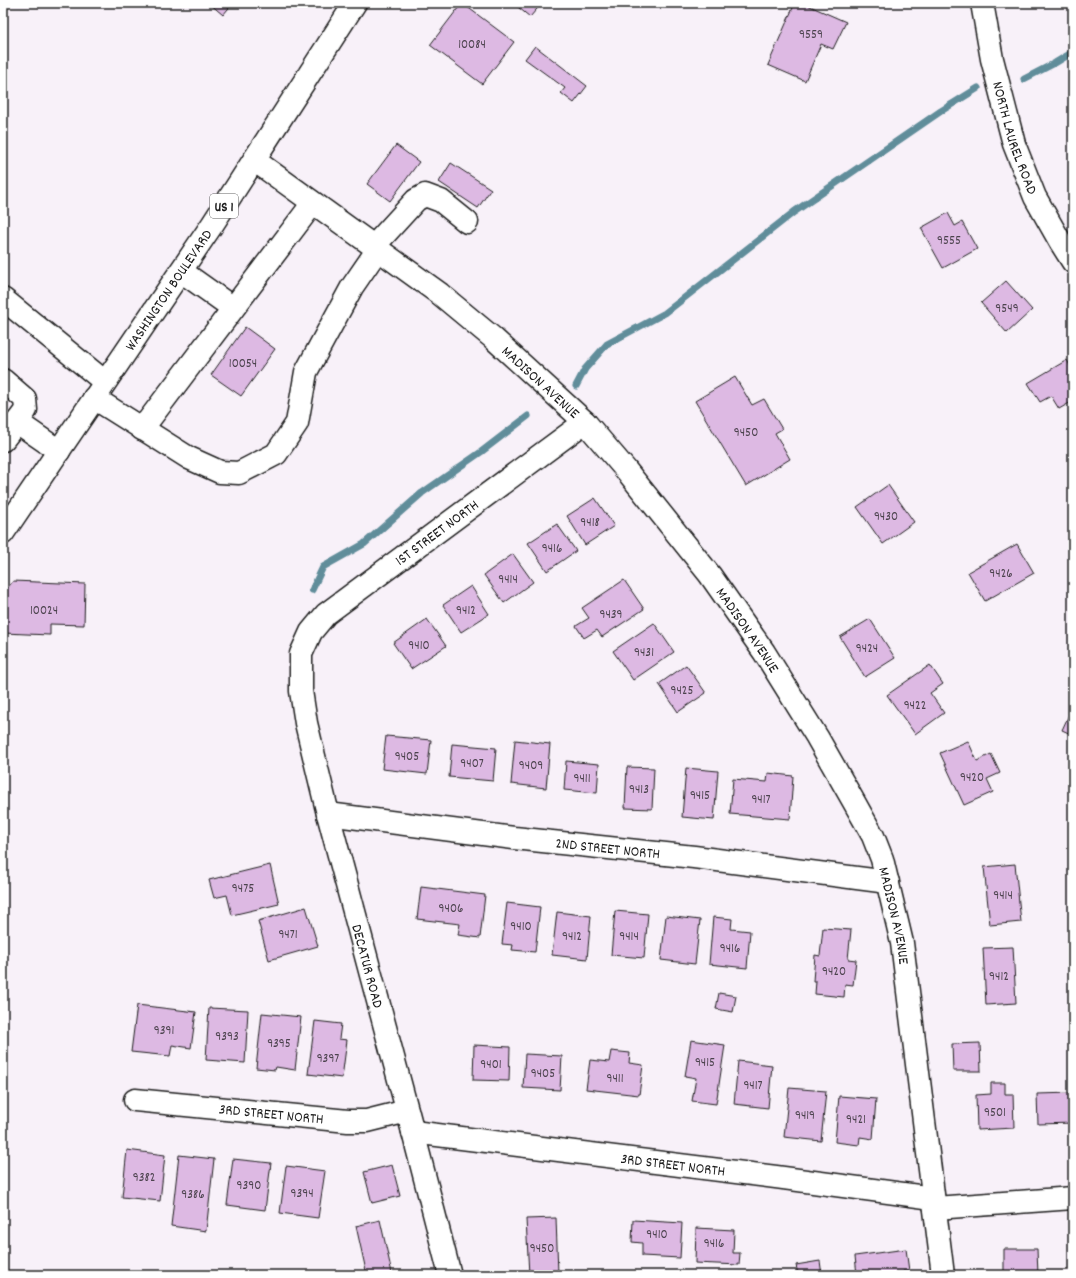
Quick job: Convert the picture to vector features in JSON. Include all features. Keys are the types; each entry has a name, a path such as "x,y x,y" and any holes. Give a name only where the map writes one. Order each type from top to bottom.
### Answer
{"street":[{"name":"WASHINGTON BOULEVARD","path":"3,533 181,270 355,3"},
{"name":"NORTH LAUREL ROAD","path":"982,3 992,59 1014,144 1035,197 1073,262"},
{"name":"MADISON AVENUE","path":"254,160 446,299 493,338 585,422 626,470 710,575 764,652 817,737 873,836 882,859 888,882 902,943 943,1275"},
{"path":"3,299 142,428 189,458 220,472 239,473 276,454 297,423 306,372 352,287 376,248 416,200 425,195 441,201 467,222"},
{"path":"142,428 313,203"},
{"path":"181,270 233,308"},
{"path":"3,380 25,399 26,410 3,440"},
{"path":"17,422 59,451"},
{"name":"1ST STREET NORTH","path":"301,654 311,632 326,614 585,422"},
{"name":"DECATUR ROAD","path":"301,654 300,691 306,723 328,814 450,1275"},
{"name":"2ND STREET NORTH","path":"328,814 514,838 694,857 888,882"},
{"name":"3RD STREET NORTH","path":"135,1100 348,1121 367,1121 407,1111"},
{"name":"3RD STREET NORTH","path":"413,1132 776,1177 934,1203 1073,1198"}],"building":[{"path":"209,3 233,3 223,15"},
{"path":"462,3 514,42 482,84 430,45"},
{"path":"513,3 542,3 530,17"},
{"path":"795,3 803,3 846,22 833,49 821,44 805,81 768,65"},
{"path":"535,46 587,86 574,103 561,93 565,88 525,59"},
{"path":"396,145 419,162 390,201 367,184"},
{"path":"451,163 491,189 478,208 439,182"},
{"path":"948,213 955,226 962,222 977,249 943,268 921,228"},
{"path":"1006,281 1032,310 1007,333 981,303"},
{"path":"245,327 275,349 241,396 211,375"},
{"path":"1067,360 1073,371 1073,401 1059,409 1051,396 1040,402 1028,383"},
{"path":"735,377 752,405 764,399 782,429 775,433 790,459 746,486 695,401"},
{"path":"888,485 914,522 883,544 857,507"},
{"path":"595,498 614,526 585,545 567,516"},
{"path":"557,524 576,551 547,571 528,543"},
{"path":"1017,544 1034,573 985,601 968,572"},
{"path":"513,554 533,582 504,603 484,575"},
{"path":"624,580 644,609 602,637 597,630 584,638 576,626 589,618 582,608"},
{"path":"13,581 85,584 84,625 50,624 50,635 3,633 3,594"},
{"path":"471,586 489,614 461,632 443,605"},
{"path":"427,619 446,646 411,669 393,643"},
{"path":"870,619 895,658 865,677 840,637"},
{"path":"654,623 674,652 633,680 613,651"},
{"path":"686,665 706,693 678,712 659,684"},
{"path":"930,665 943,684 930,693 944,713 915,734 887,695"},
{"path":"1073,706 1073,735 1062,730"},
{"path":"386,736 431,740 427,774 382,769"},
{"path":"515,740 550,744 546,788 511,784"},
{"path":"968,741 977,761 991,754 1000,773 987,779 993,792 964,805 940,753"},
{"path":"452,744 496,748 493,781 449,777"},
{"path":"566,761 599,764 597,793 564,790"},
{"path":"627,767 654,768 652,809 625,808"},
{"path":"686,768 718,771 714,820 682,817"},
{"path":"768,773 793,776 790,819 730,814 733,779 767,782"},
{"path":"1015,864 1021,922 990,925 984,867"},
{"path":"270,865 279,904 232,915 227,895 214,898 209,880"},
{"path":"421,887 485,895 480,938 458,935 460,924 417,919"},
{"path":"507,903 540,907 535,952 512,950 513,945 502,944"},
{"path":"306,907 318,946 269,960 258,921"},
{"path":"615,911 648,914 644,958 611,955"},
{"path":"557,912 591,916 587,959 552,955"},
{"path":"666,916 700,920 695,964 661,960"},
{"path":"713,917 732,919 731,929 750,931 747,968 709,964"},
{"path":"823,928 851,930 848,959 856,960 853,985 845,984 844,997 815,994 816,981 813,981 815,955 820,956"},
{"path":"1013,947 1016,1003 986,1005 983,948"},
{"path":"719,993 736,996 733,1012 716,1009"},
{"path":"137,1005 196,1012 191,1048 172,1045 170,1056 131,1052"},
{"path":"209,1008 248,1010 245,1063 206,1060"},
{"path":"262,1013 301,1017 295,1070 276,1067 275,1070 256,1068"},
{"path":"315,1021 341,1024 339,1039 347,1040 342,1078 308,1074"},
{"path":"691,1040 725,1045 716,1104 692,1101 696,1078 685,1076"},
{"path":"980,1043 981,1071 953,1071 952,1044"},
{"path":"474,1045 510,1047 509,1081 473,1080"},
{"path":"611,1051 630,1053 629,1063 643,1065 639,1095 586,1089 590,1060 609,1062"},
{"path":"525,1054 562,1056 560,1090 523,1088"},
{"path":"738,1061 772,1065 768,1108 734,1104"},
{"path":"991,1083 1005,1083 1005,1094 1013,1094 1014,1128 977,1130 976,1095 991,1094"},
{"path":"789,1088 826,1091 821,1141 784,1137"},
{"path":"1073,1093 1073,1123 1038,1124 1037,1094"},
{"path":"839,1096 876,1099 873,1139 860,1137 859,1145 835,1142"},
{"path":"127,1150 165,1155 160,1201 122,1197"},
{"path":"179,1155 214,1159 206,1231 171,1226"},
{"path":"233,1159 271,1163 265,1210 227,1205"},
{"path":"392,1165 400,1196 372,1203 364,1172"},
{"path":"286,1166 325,1171 318,1218 280,1213"},
{"path":"556,1218 558,1274 529,1275 526,1219"},
{"path":"380,1220 392,1273 367,1275 356,1226"},
{"path":"633,1220 682,1223 680,1258 642,1256 642,1243 632,1242"},
{"path":"696,1228 734,1230 733,1253 740,1253 739,1265 695,1263"},
{"path":"906,1249 909,1271 903,1271 903,1275 857,1275 855,1256"},
{"path":"1004,1249 1037,1249 1038,1275 1004,1275"},
{"path":"820,1261 822,1275 798,1275 796,1265"}],"waterway":[{"path":"1024,79 1073,52"},
{"path":"576,386 585,369 607,344 665,313 794,212 941,111 978,88"},
{"path":"312,590 323,567 364,544 422,493 481,452 528,416"}]}
